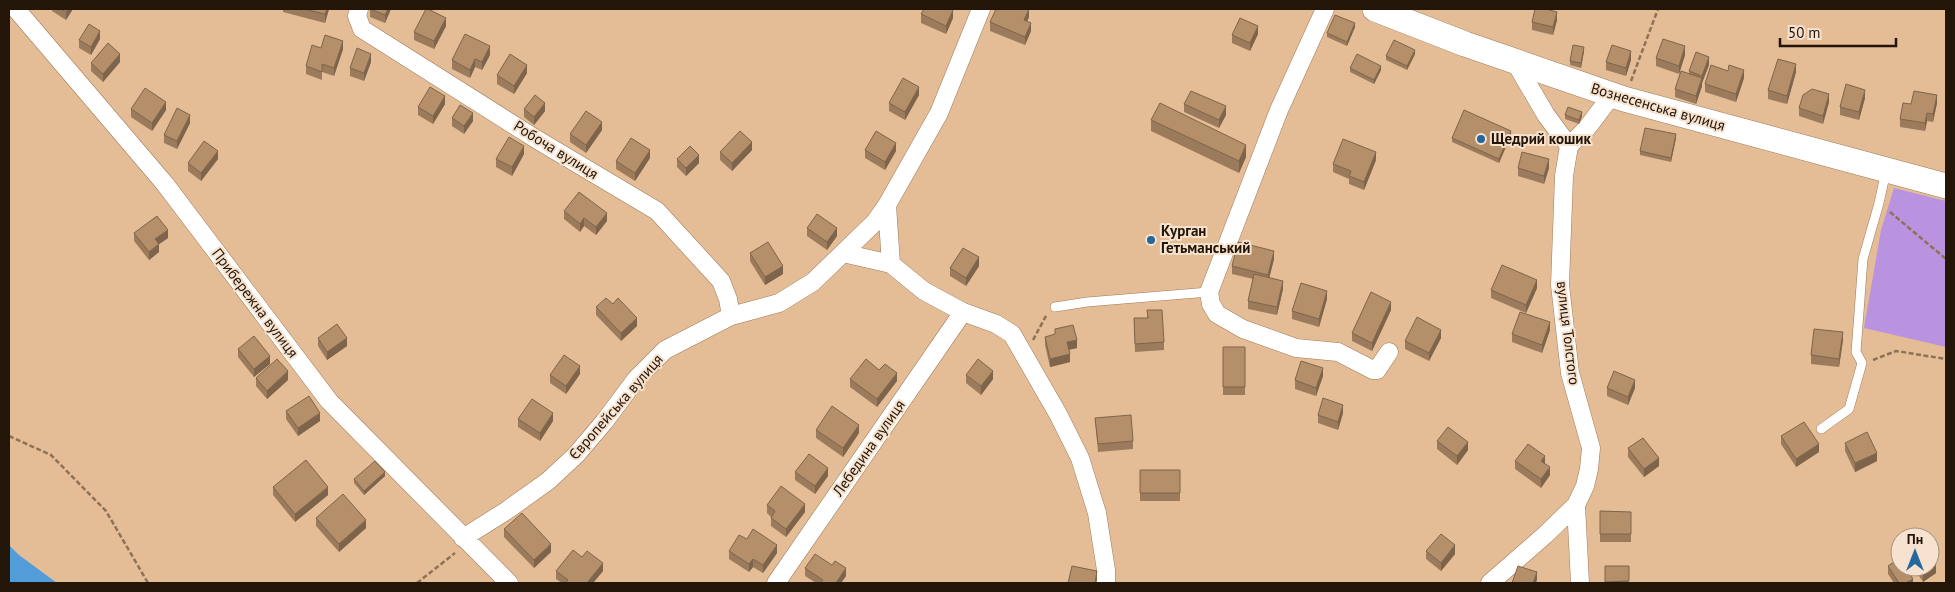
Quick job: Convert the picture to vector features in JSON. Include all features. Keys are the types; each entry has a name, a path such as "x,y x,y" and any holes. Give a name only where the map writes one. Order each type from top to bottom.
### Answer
{"main road":[{"name":"Вознесенська вулиця","path":"1375,9 1515,62 1618,97 1946,186"}],"street":[{"name":"Прибережна вулиця","path":"16,9 165,184 329,401 509,583"},
{"name":"Робоча вулиця","path":"359,9 357,16 362,29 536,139 656,211 721,280 728,299 731,316"},
{"path":"1325,9 1279,110 1209,292 1211,304 1217,314 1243,329 1296,348 1338,352 1373,370 1377,370 1389,352"},
{"name":"Європейська вулиця","path":"466,540 548,481 576,455 637,378 665,350 731,316 779,303 813,282 875,222 888,205 939,113 974,11"},
{"path":"1515,62 1546,115 1569,146 1618,97"},
{"name":"вулиця Толстого","path":"1569,146 1564,176 1560,285 1570,373 1591,448 1585,486 1576,505 1580,583"},
{"path":"888,205 891,264"},
{"path":"843,253 891,264 924,291 963,312 996,324 1012,334 1023,349 1080,458 1097,513 1106,570 1106,583"},
{"name":"Лебедина вулиця","path":"776,583 963,312"},
{"path":"1490,583 1576,505"}],"lane":[{"path":"1821,429 1849,409 1862,364 1856,352 1863,259 1886,170"},
{"path":"1055,307 1086,302 1209,292"}],"path":[{"path":"1618,97 1658,9"},
{"path":"1879,203 1946,259"},
{"path":"1023,349 1030,344 1048,311 1055,307"},
{"path":"1862,364 1896,351 1946,359"},
{"path":"9,436 51,455 106,511 148,583"},
{"path":"417,583 466,540"}],"shaded area":[{"path":"1894,188 1946,201 1946,347 1864,328 1881,230"}],"water":[{"path":"9,545 19,555 57,583 9,583"}],"building":[{"path":"303,9 327,9 325,14"},
{"path":"370,9 388,9 385,15"},
{"path":"426,9 446,18 434,41 414,32"},
{"path":"924,9 953,10 946,26 921,14"},
{"path":"996,9 1029,9 1024,20 1031,23 1025,37 990,22"},
{"path":"1535,9 1557,12 1553,27 1532,22"},
{"path":"1335,15 1355,23 1347,42 1327,33"},
{"path":"1240,18 1258,26 1250,43 1232,35"},
{"path":"89,24 100,31 91,47 79,40"},
{"path":"465,34 490,46 482,62 475,59 470,70 452,60"},
{"path":"325,35 343,41 334,68 322,64 322,72 306,66 312,45 321,48"},
{"path":"1663,39 1685,46 1679,66 1656,58"},
{"path":"1394,40 1415,50 1407,66 1386,56"},
{"path":"108,43 120,54 103,74 91,63"},
{"path":"1573,45 1584,47 1581,63 1570,61"},
{"path":"1612,45 1631,51 1626,68 1606,62"},
{"path":"357,48 371,54 364,73 350,68"},
{"path":"1696,52 1709,57 1702,76 1689,71"},
{"path":"510,54 527,65 514,86 497,75"},
{"path":"1357,54 1381,66 1374,80 1350,68"},
{"path":"1778,59 1796,64 1787,96 1768,90"},
{"path":"1711,65 1728,71 1729,65 1744,70 1736,94 1705,84"},
{"path":"1681,71 1702,78 1696,96 1675,89"},
{"path":"903,78 919,87 905,112 889,103"},
{"path":"1846,84 1865,90 1859,112 1840,107"},
{"path":"430,87 445,96 433,116 418,107"},
{"path":"145,88 166,102 152,123 131,109"},
{"path":"1812,89 1829,94 1823,116 1799,108 1803,95"},
{"path":"1191,91 1226,106 1219,120 1184,104"},
{"path":"1914,91 1937,95 1933,114 1927,113 1925,123 1900,119 1903,103 1911,104"},
{"path":"535,95 545,103 534,117 524,109"},
{"path":"1160,103 1246,145 1239,161 1151,120"},
{"path":"460,105 473,113 464,126 452,118"},
{"path":"1568,107 1582,112 1579,120 1565,115"},
{"path":"177,108 190,115 177,141 164,135"},
{"name":"Щедрий кошик","path":"1464,110 1511,131 1499,159 1452,138"},
{"path":"586,111 602,122 586,145 570,134"},
{"path":"1645,128 1676,134 1671,158 1640,151"},
{"path":"740,131 752,142 732,163 720,152"},
{"path":"876,131 896,143 885,162 865,150"},
{"path":"509,137 524,146 512,167 496,159"},
{"path":"631,138 650,150 635,173 616,161"},
{"path":"1343,139 1376,152 1364,182 1349,176 1351,171 1333,164"},
{"path":"204,141 218,151 201,173 188,163"},
{"path":"690,146 699,155 686,168 677,159"},
{"path":"1522,152 1549,159 1544,176 1518,168"},
{"path":"579,192 607,213 596,227 584,218 580,224 564,211"},
{"path":"817,214 837,228 827,242 807,228"},
{"path":"157,216 168,230 155,239 159,244 149,252 134,233"},
{"path":"768,242 783,266 765,277 750,253"},
{"path":"1238,242 1274,251 1268,275 1232,266"},
{"path":"963,248 979,257 966,278 950,268"},
{"path":"1502,265 1537,280 1526,305 1491,290"},
{"path":"1254,274 1283,281 1277,307 1248,301"},
{"path":"1301,283 1327,291 1319,319 1292,311"},
{"path":"1371,292 1391,302 1372,343 1352,333"},
{"path":"606,298 613,304 618,298 637,318 621,333 596,307"},
{"path":"1147,310 1162,310 1164,342 1135,344 1134,318 1148,318"},
{"path":"1520,312 1550,322 1542,345 1512,334"},
{"path":"1417,317 1441,330 1429,353 1405,341"},
{"path":"337,324 347,338 327,352 318,338"},
{"path":"1073,325 1077,340 1067,342 1070,354 1050,359 1045,337 1055,334 1055,329"},
{"path":"1814,329 1843,332 1839,359 1811,355"},
{"path":"254,336 270,356 254,369 238,349"},
{"path":"1223,347 1245,347 1245,387 1223,387"},
{"path":"564,355 580,366 566,386 550,375"},
{"path":"277,359 288,371 267,391 256,378"},
{"path":"866,359 879,370 885,364 897,373 877,399 850,379"},
{"path":"978,359 993,371 981,386 966,375"},
{"path":"1301,361 1323,368 1316,388 1295,380"},
{"path":"1614,371 1635,380 1628,397 1607,388"},
{"path":"309,396 320,413 298,428 286,411"},
{"path":"1323,398 1343,405 1338,422 1318,415"},
{"path":"532,399 553,413 540,433 518,419"},
{"path":"832,406 859,425 843,448 816,430"},
{"path":"1131,415 1133,441 1098,444 1095,418"},
{"path":"1804,422 1819,444 1796,459 1781,436"},
{"path":"1448,427 1468,442 1457,456 1437,441"},
{"path":"1867,432 1877,453 1855,463 1845,443"},
{"path":"1643,438 1659,458 1644,469 1628,448"},
{"path":"1528,444 1545,456 1541,461 1550,467 1541,479 1515,461"},
{"path":"809,454 828,468 815,486 795,472"},
{"path":"306,460 328,487 295,514 273,487"},
{"path":"375,461 385,472 364,491 354,479"},
{"path":"1140,470 1180,470 1180,493 1140,493"},
{"path":"781,486 805,504 786,529 771,518 775,511 767,505"},
{"path":"343,494 366,520 339,544 316,518"},
{"path":"1600,511 1631,512 1631,534 1600,534"},
{"path":"522,513 551,544 534,560 504,529"},
{"path":"753,529 777,545 763,565 753,559 749,564 729,551 739,535 747,539"},
{"path":"1441,534 1455,545 1441,563 1426,551"},
{"path":"573,550 582,557 587,551 603,563 587,583 565,583 568,580 556,571"},
{"path":"815,554 832,565 835,561 846,568 836,583 820,583 823,580 805,568"},
{"path":"1072,566 1097,571 1095,583 1068,583"},
{"path":"1518,566 1537,572 1533,583 1512,583"},
{"path":"1605,566 1629,566 1629,581 1605,582"},
{"path":"1895,577 1912,577 1913,579 1906,583 1899,583"}],"place":[{"name":"Щедрий кошик","path":"1481,139"},
{"name":"Курган Гетьманський","path":"1151,240"}]}
